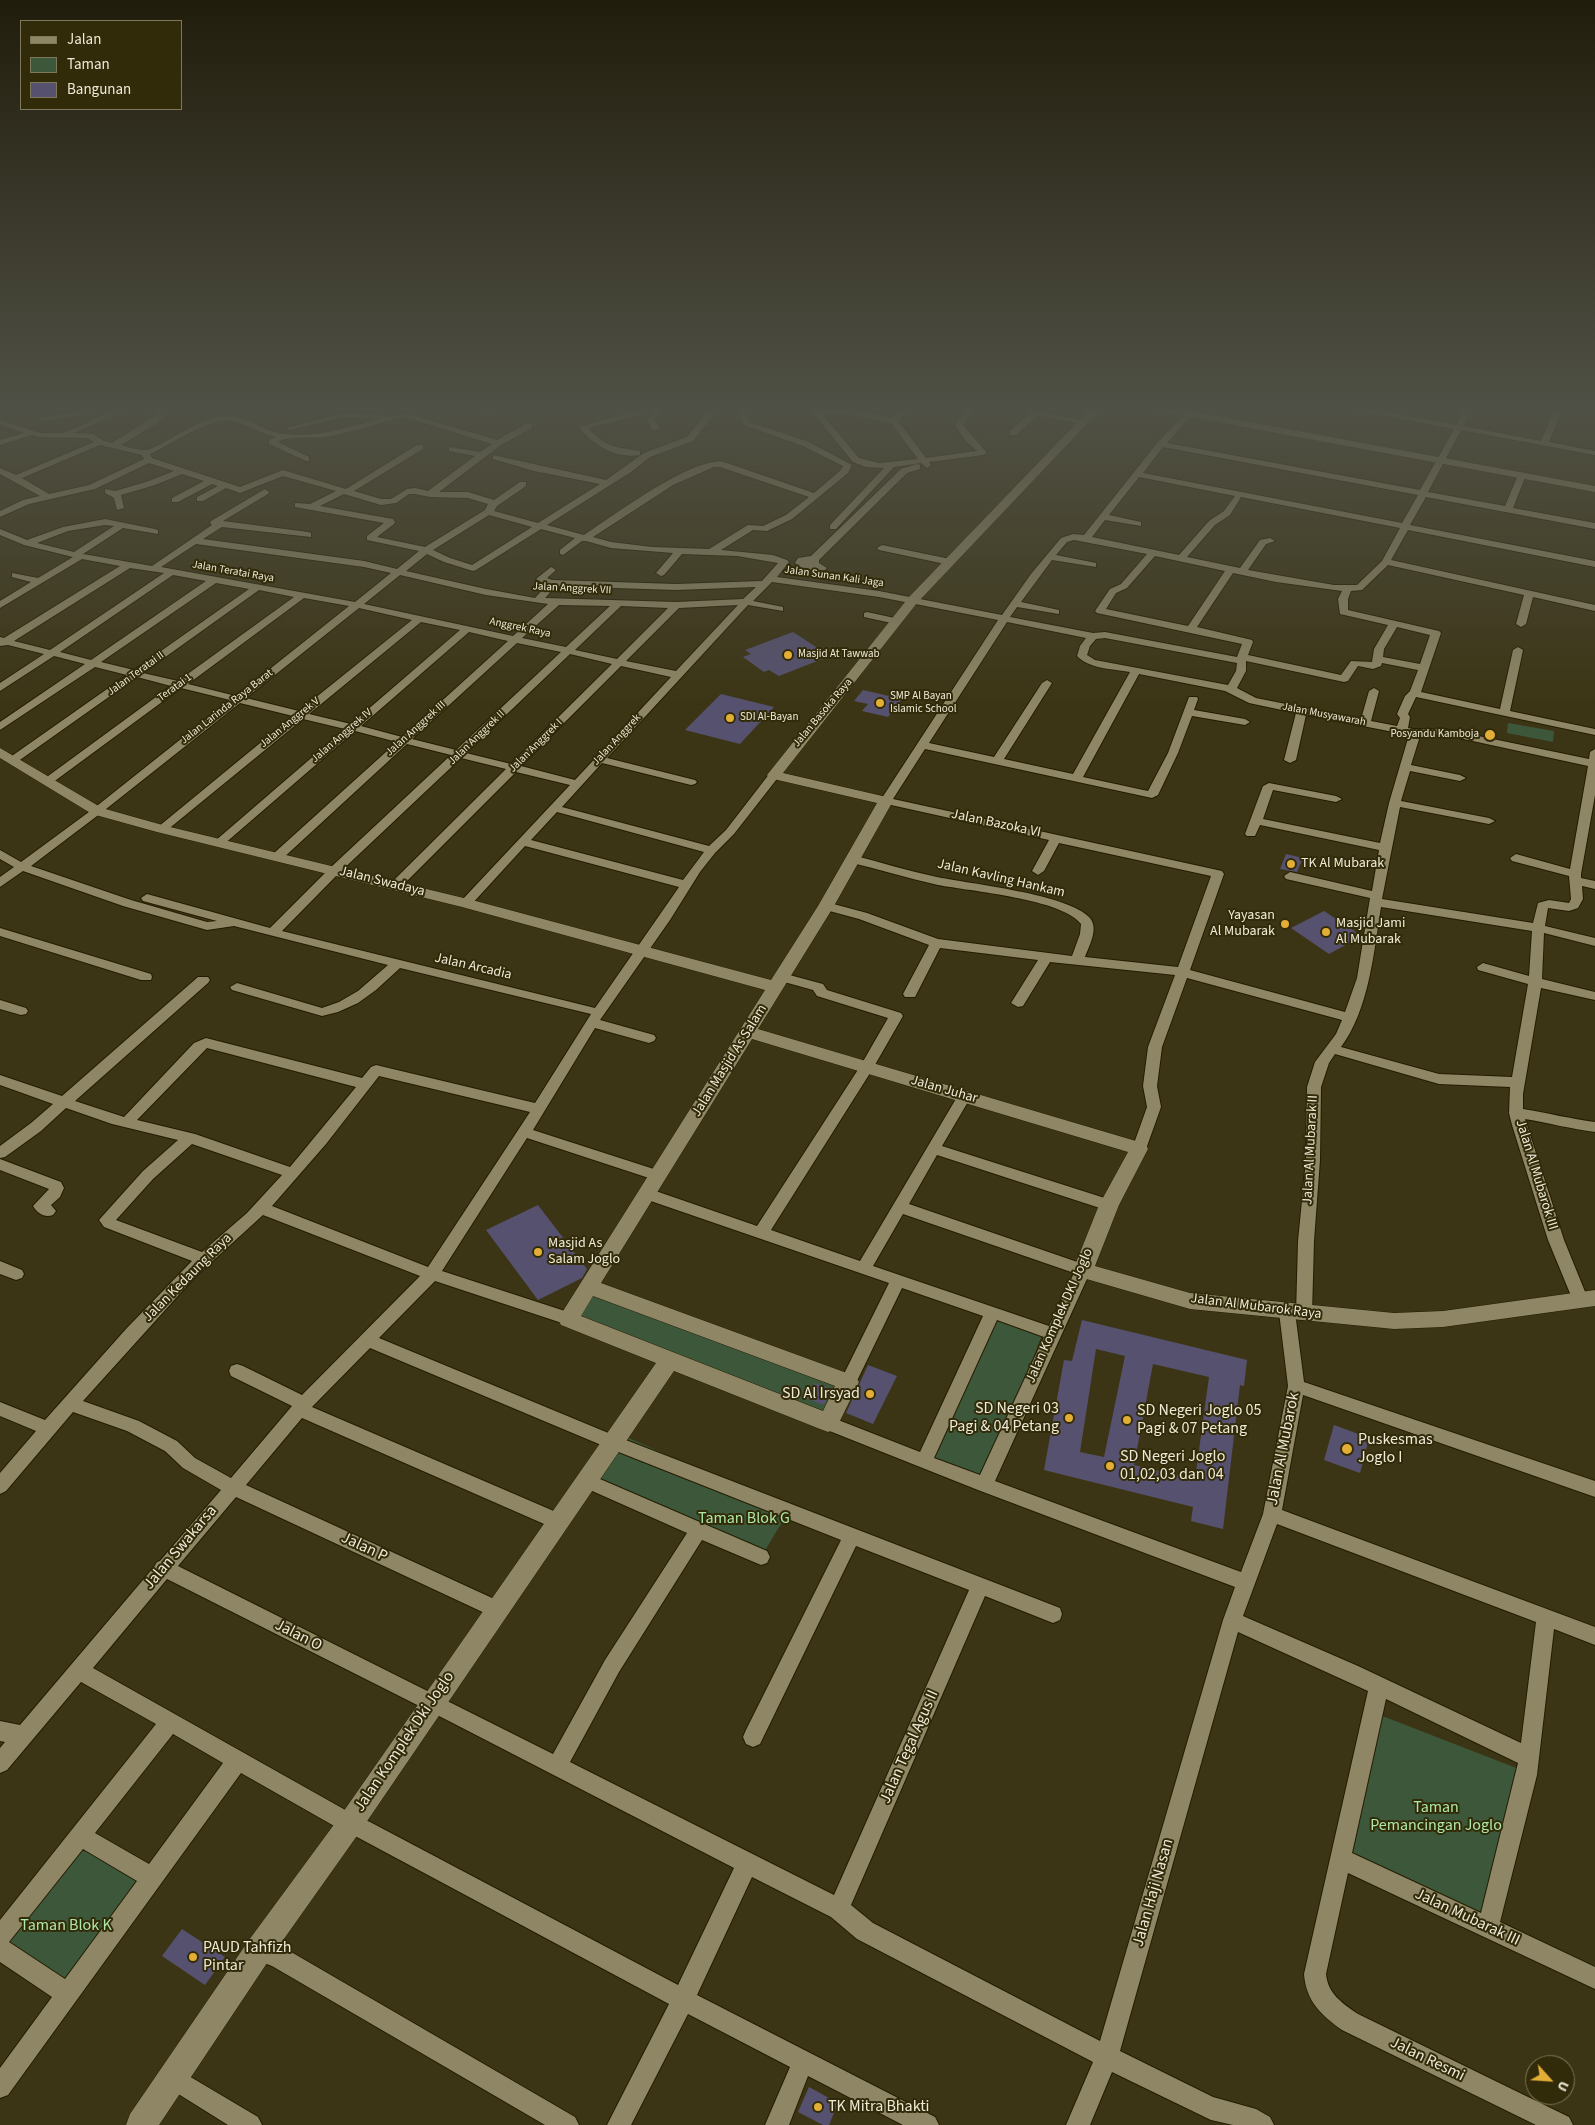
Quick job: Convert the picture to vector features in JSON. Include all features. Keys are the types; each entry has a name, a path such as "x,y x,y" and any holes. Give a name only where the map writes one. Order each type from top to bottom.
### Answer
{"street":[{"path":"0,514 15,507"},
{"path":"242,507 214,522 308,536"},
{"path":"307,507 390,521 370,538 426,550 469,568 476,567 569,507"},
{"path":"563,552 632,507"},
{"path":"712,551 750,528 764,529 781,522 801,507"},
{"path":"832,527 851,507"},
{"path":"818,564 868,507"},
{"name":"Jalan Basoka Raya","path":"774,775 913,600 1002,507"},
{"path":"1086,538 1110,507"},
{"path":"1181,558 1212,523 1227,513 1231,507"},
{"path":"1308,507 1595,564"},
{"path":"886,801 1004,619 1050,557 1067,538 1086,538 1242,572 1349,590 1362,587 1386,562 1415,507"},
{"path":"1498,507 1595,526"},
{"path":"491,508 518,511"},
{"name":"Jalan Sunan Kali Jaga","path":"491,508 538,527 624,548 736,553 773,558 784,562 768,582"},
{"name":"Jalan Larinda Raya Barat","path":"0,883 97,811 237,698 426,550 491,508"},
{"path":"844,515 857,518"},
{"path":"1102,517 1138,524"},
{"path":"27,544 76,526 104,522 155,532"},
{"path":"153,569 220,524"},
{"path":"1,604 39,582 122,525"},
{"name":"Jalan Teratai Raya","path":"0,532 27,544 78,556 358,605"},
{"name":"Jalan Anggrek VII","path":"194,541 364,564 486,592 537,600 676,605 746,602 780,609"},
{"path":"1242,572 1263,542 1270,541"},
{"path":"882,548 950,562"},
{"path":"661,573 680,551"},
{"path":"1153,552 1124,586 1113,591 1100,611 1248,642 1241,658 1241,671 1231,689"},
{"path":"1050,557 1093,565"},
{"path":"1386,562 1595,608"},
{"path":"2,642 128,564"},
{"path":"1191,629 1230,569"},
{"path":"551,570 541,579 553,583 676,587 768,582"},
{"path":"0,688 172,572"},
{"path":"15,575 39,582"},
{"path":"0,728 214,580"},
{"name":"Jalan Sunan Kali Jaga","path":"768,582 913,600 1093,636 1105,635 1241,658 1344,679 1355,663 1373,666 1377,664 1378,658"},
{"name":"Jalan Anggrek","path":"466,903 746,602 768,582"},
{"path":"537,600 553,583"},
{"name":"Jalan Teratai II","path":"13,760 258,587"},
{"path":"1349,590 1342,612 1436,633 1415,693 1410,696 1402,714 1405,718 1402,730"},
{"path":"1521,624 1529,594"},
{"name":"Teratai 1","path":"48,781 302,595"},
{"name":"Jalan Anggrek III","path":"277,857 556,602"},
{"name":"Jalan Anggrek II","path":"334,871 460,755 618,604"},
{"path":"1015,604 1056,612"},
{"name":"Anggrek Raya","path":"358,605 678,675"},
{"name":"Jalan Anggrek I","path":"395,886 676,605"},
{"path":"867,615 896,621"},
{"name":"Jalan Anggrek V","path":"162,829 299,715 420,618"},
{"path":"1394,624 1379,650 1378,658 1424,668"},
{"name":"Jalan Anggrek IV","path":"218,843 467,629"},
{"name":"Jalan Musyawarah","path":"1093,636 1082,654 1084,659 1231,689 1253,701 1365,724 1415,733 1429,731 1445,732 1594,760"},
{"path":"2,642 237,698 576,784"},
{"path":"1504,714 1518,650"},
{"path":"1076,779 1136,671"},
{"path":"997,762 1047,683"},
{"path":"1365,724 1374,691"},
{"path":"1415,693 1420,696 1595,732"},
{"path":"923,745 1076,779 1154,794 1173,753 1193,699"},
{"path":"1290,760 1302,711"},
{"path":"1188,712 1246,722"},
{"name":"Jalan Al Mubarak II","path":"1295,1313 1306,1241 1313,1160 1314,1087 1322,1062 1333,1049 1350,1018 1363,978 1384,848 1415,733"},
{"name":"Jalan Swadaya","path":"0,752 97,811 218,843 466,903 640,950 779,982"},
{"path":"599,759 691,782"},
{"path":"1576,877 1594,760"},
{"path":"1405,766 1460,778"},
{"name":"Jalan Bazoka VI","path":"774,775 1215,873 1218,875 1182,972"},
{"name":"Jalan Swakarsa","path":"0,1763 163,1568 302,1407 432,1274 539,1109 593,1017 711,850 730,832 774,775"},
{"path":"1251,834 1269,786 1336,799"},
{"name":"Jalan Masjid As Salam","path":"568,1319 590,1287 749,1032 826,906 886,801"},
{"path":"1395,803 1489,822"},
{"path":"553,808 711,850"},
{"path":"1256,821 1384,848"},
{"path":"1038,871 1056,838"},
{"path":"523,842 687,885"},
{"path":"0,854 22,867 127,903 207,926 237,923"},
{"path":"1516,858 1595,885"},
{"name":"Jalan Kavling Hankam","path":"852,859 936,880 1040,901 1073,912 1086,921 1088,926 1077,960"},
{"path":"273,933 334,871"},
{"path":"1290,876 1376,899 1538,928 1595,942"},
{"name":"Jalan Al Mubarok III","path":"1576,877 1577,899 1574,905 1570,907 1544,905 1538,928 1535,982 1518,1082 1516,1112 1556,1240 1588,1298"},
{"name":"Jalan Arcadia","path":"147,898 593,1017 649,1038"},
{"path":"826,906 863,916 936,942 982,950 1182,972 1350,1018"},
{"path":"0,932 146,977"},
{"path":"910,994 936,942"},
{"path":"1018,1003 1046,957"},
{"path":"237,987 322,1012 336,1009 375,986 396,964"},
{"path":"1483,967 1595,996"},
{"path":"1140,1149 1154,1107 1150,1086 1155,1047 1182,972"},
{"path":"0,1153 36,1127 203,980"},
{"path":"761,1233 867,1067 896,1016 822,993 818,987 779,982"},
{"path":"0,1004 21,1011"},
{"name":"Jalan Juhar","path":"749,1032 965,1095 1140,1149"},
{"path":"128,1121 199,1046 206,1043 365,1084"},
{"path":"1333,1049 1439,1079 1518,1082"},
{"name":"Jalan Kedaung Raya","path":"0,1486 69,1403 203,1258 261,1208 376,1070 539,1109"},
{"path":"0,1080 112,1119 128,1121 190,1138 292,1173"},
{"path":"864,1268 965,1095"},
{"path":"1516,1112 1561,1120 1567,1124 1595,1127"},
{"path":"524,1132 658,1176"},
{"path":"190,1138 148,1176 107,1220 109,1223 203,1258"},
{"path":"934,1149 1109,1205"},
{"name":"Jalan Komplek DKI Joglo","path":"984,1485 1082,1270 1109,1205 1140,1149"},
{"path":"0,1164 56,1186 58,1188 55,1193 41,1206 48,1211"},
{"path":"647,1194 1052,1333"},
{"name":"Jalan Al Mubarok Raya","path":"900,1207 1082,1270 1190,1301 1295,1313 1394,1321 1443,1319 1588,1298"},
{"path":"261,1208 415,1269 568,1319 984,1485 1245,1582"},
{"path":"0,1267 16,1274"},
{"path":"828,1423 898,1281"},
{"path":"590,1287 848,1382"},
{"path":"924,1461 992,1313"},
{"name":"Jalan Al Mubarok","path":"1245,1582 1272,1514 1296,1386 1295,1313"},
{"path":"368,1340 612,1442 1054,1614"},
{"name":"Jalan Komplek Dki Joglo","path":"141,2125 259,1950 350,1824 496,1609 670,1360"},
{"path":"237,1371 302,1407 557,1522"},
{"path":"1296,1386 1595,1489"},
{"name":"Jalan P","path":"69,1403 133,1426 171,1446 189,1463 232,1487 496,1609"},
{"path":"0,1408 48,1429"},
{"path":"587,1481 761,1557"},
{"path":"1272,1514 1595,1636"},
{"path":"556,1767 612,1666 699,1529"},
{"path":"753,1737 852,1536"},
{"name":"Jalan O","path":"163,1568 747,1864 839,1908 865,1931 1107,2057"},
{"name":"Jalan Haji Nasan","path":"1078,2125 1107,2057 1232,1620 1245,1582"},
{"name":"Jalan Tegal Agus II","path":"839,1908 980,1586"},
{"path":"1488,1928 1530,1758 1546,1617"},
{"path":"1232,1620 1530,1758"},
{"path":"79,1670 169,1723 350,1824 363,1829 683,2000 927,2125"},
{"path":"1315,1974 1379,1687"},
{"path":"0,1937 169,1723"},
{"path":"0,1730 23,1735"},
{"path":"0,2086 238,1760"},
{"path":"80,1835 152,1878"},
{"name":"Jalan Mubarak III","path":"1340,1858 1595,1978"},
{"path":"619,2125 683,2000 747,1864"},
{"path":"0,1949 67,1994"},
{"path":"259,1950 278,1957 567,2125"},
{"name":"Jalan Resmi","path":"1315,1974 1317,1993 1335,2012 1350,2022 1561,2125"},
{"path":"1107,2057 1211,2108 1252,2122"},
{"path":"777,2125 803,2062"},
{"path":"172,2078 250,2125"}],"green space":[{"path":"1508,723 1554,731 1553,742 1507,733"},
{"path":"590,1287 848,1382 828,1423 568,1319"},
{"path":"1000,1315 1044,1330 984,1485 924,1461"},
{"name":"Taman Blok G","path":"624,1436 790,1509 761,1557 591,1481"},
{"name":"Taman Pemancingan Joglo","path":"1367,1710 1524,1771 1492,1926 1342,1856"},
{"name":"Taman Blok K","path":"88,1840 152,1878 75,1983 0,1947"}],"building":[{"name":"Masjid At Tawwab","path":"793,632 830,656 779,676 769,670 764,672 743,657 751,654 745,650"},
{"name":"SMP Al Bayan Islamic School","path":"863,690 902,699 888,717 862,711 868,704 854,701"},
{"name":"SDI Al-Bayan","path":"721,694 774,707 740,744 685,730"},
{"name":"TK Al Mubarak","path":"1286,854 1303,858 1297,872 1280,869"},
{"name":"Masjid Jami Al Mubarak","path":"1324,911 1362,936 1329,954 1291,928"},
{"name":"Masjid As Salam Joglo","path":"538,1205 587,1269 582,1278 538,1300 486,1230"},
{"path":"1082,1320 1247,1360 1244,1386 1240,1385 1223,1529 1191,1521 1193,1507 1044,1470 1064,1360 1072,1361","holes":["1096,1349 1125,1356 1104,1457 1080,1452","1153,1364 1209,1377 1195,1479 1134,1465"]},
{"name":"SD Al Irsyad","path":"868,1365 897,1376 873,1424 846,1413"},
{"path":"815,1383 831,1389 824,1405 806,1398"},
{"name":"Puskesmas Joglo I","path":"1334,1425 1369,1438 1360,1473 1324,1460"},
{"name":"PAUD Tahfizh Pintar","path":"182,1929 225,1957 205,1985 162,1956"},
{"name":"TK Mitra Bhakti","path":"809,2087 838,2103 829,2125 823,2125 798,2112"}],"place":[{"name":"Masjid At Tawwab","path":"788,655"},
{"name":"SMP Al Bayan Islamic School","path":"880,703"},
{"name":"SDI Al-Bayan","path":"730,718"},
{"name":"Posyandu Kamboja","path":"1490,735"},
{"name":"TK Al Mubarak","path":"1291,864"},
{"name":"Yayasan Al Mubarak","path":"1285,924"},
{"name":"Masjid Jami Al Mubarak","path":"1326,932"},
{"name":"Masjid As Salam Joglo","path":"538,1252"},
{"name":"SD Al Irsyad","path":"870,1394"},
{"name":"SD Negeri 03 Pagi & 04 Petang","path":"1069,1418"},
{"name":"SD Negeri Joglo 05 Pagi & 07 Petang","path":"1127,1420"},
{"name":"Puskesmas Joglo I","path":"1347,1449"},
{"name":"SD Negeri Joglo 01,02,03 dan 04","path":"1110,1466"},
{"name":"PAUD Tahfizh Pintar","path":"193,1957"},
{"name":"TK Mitra Bhakti","path":"818,2107"}]}
